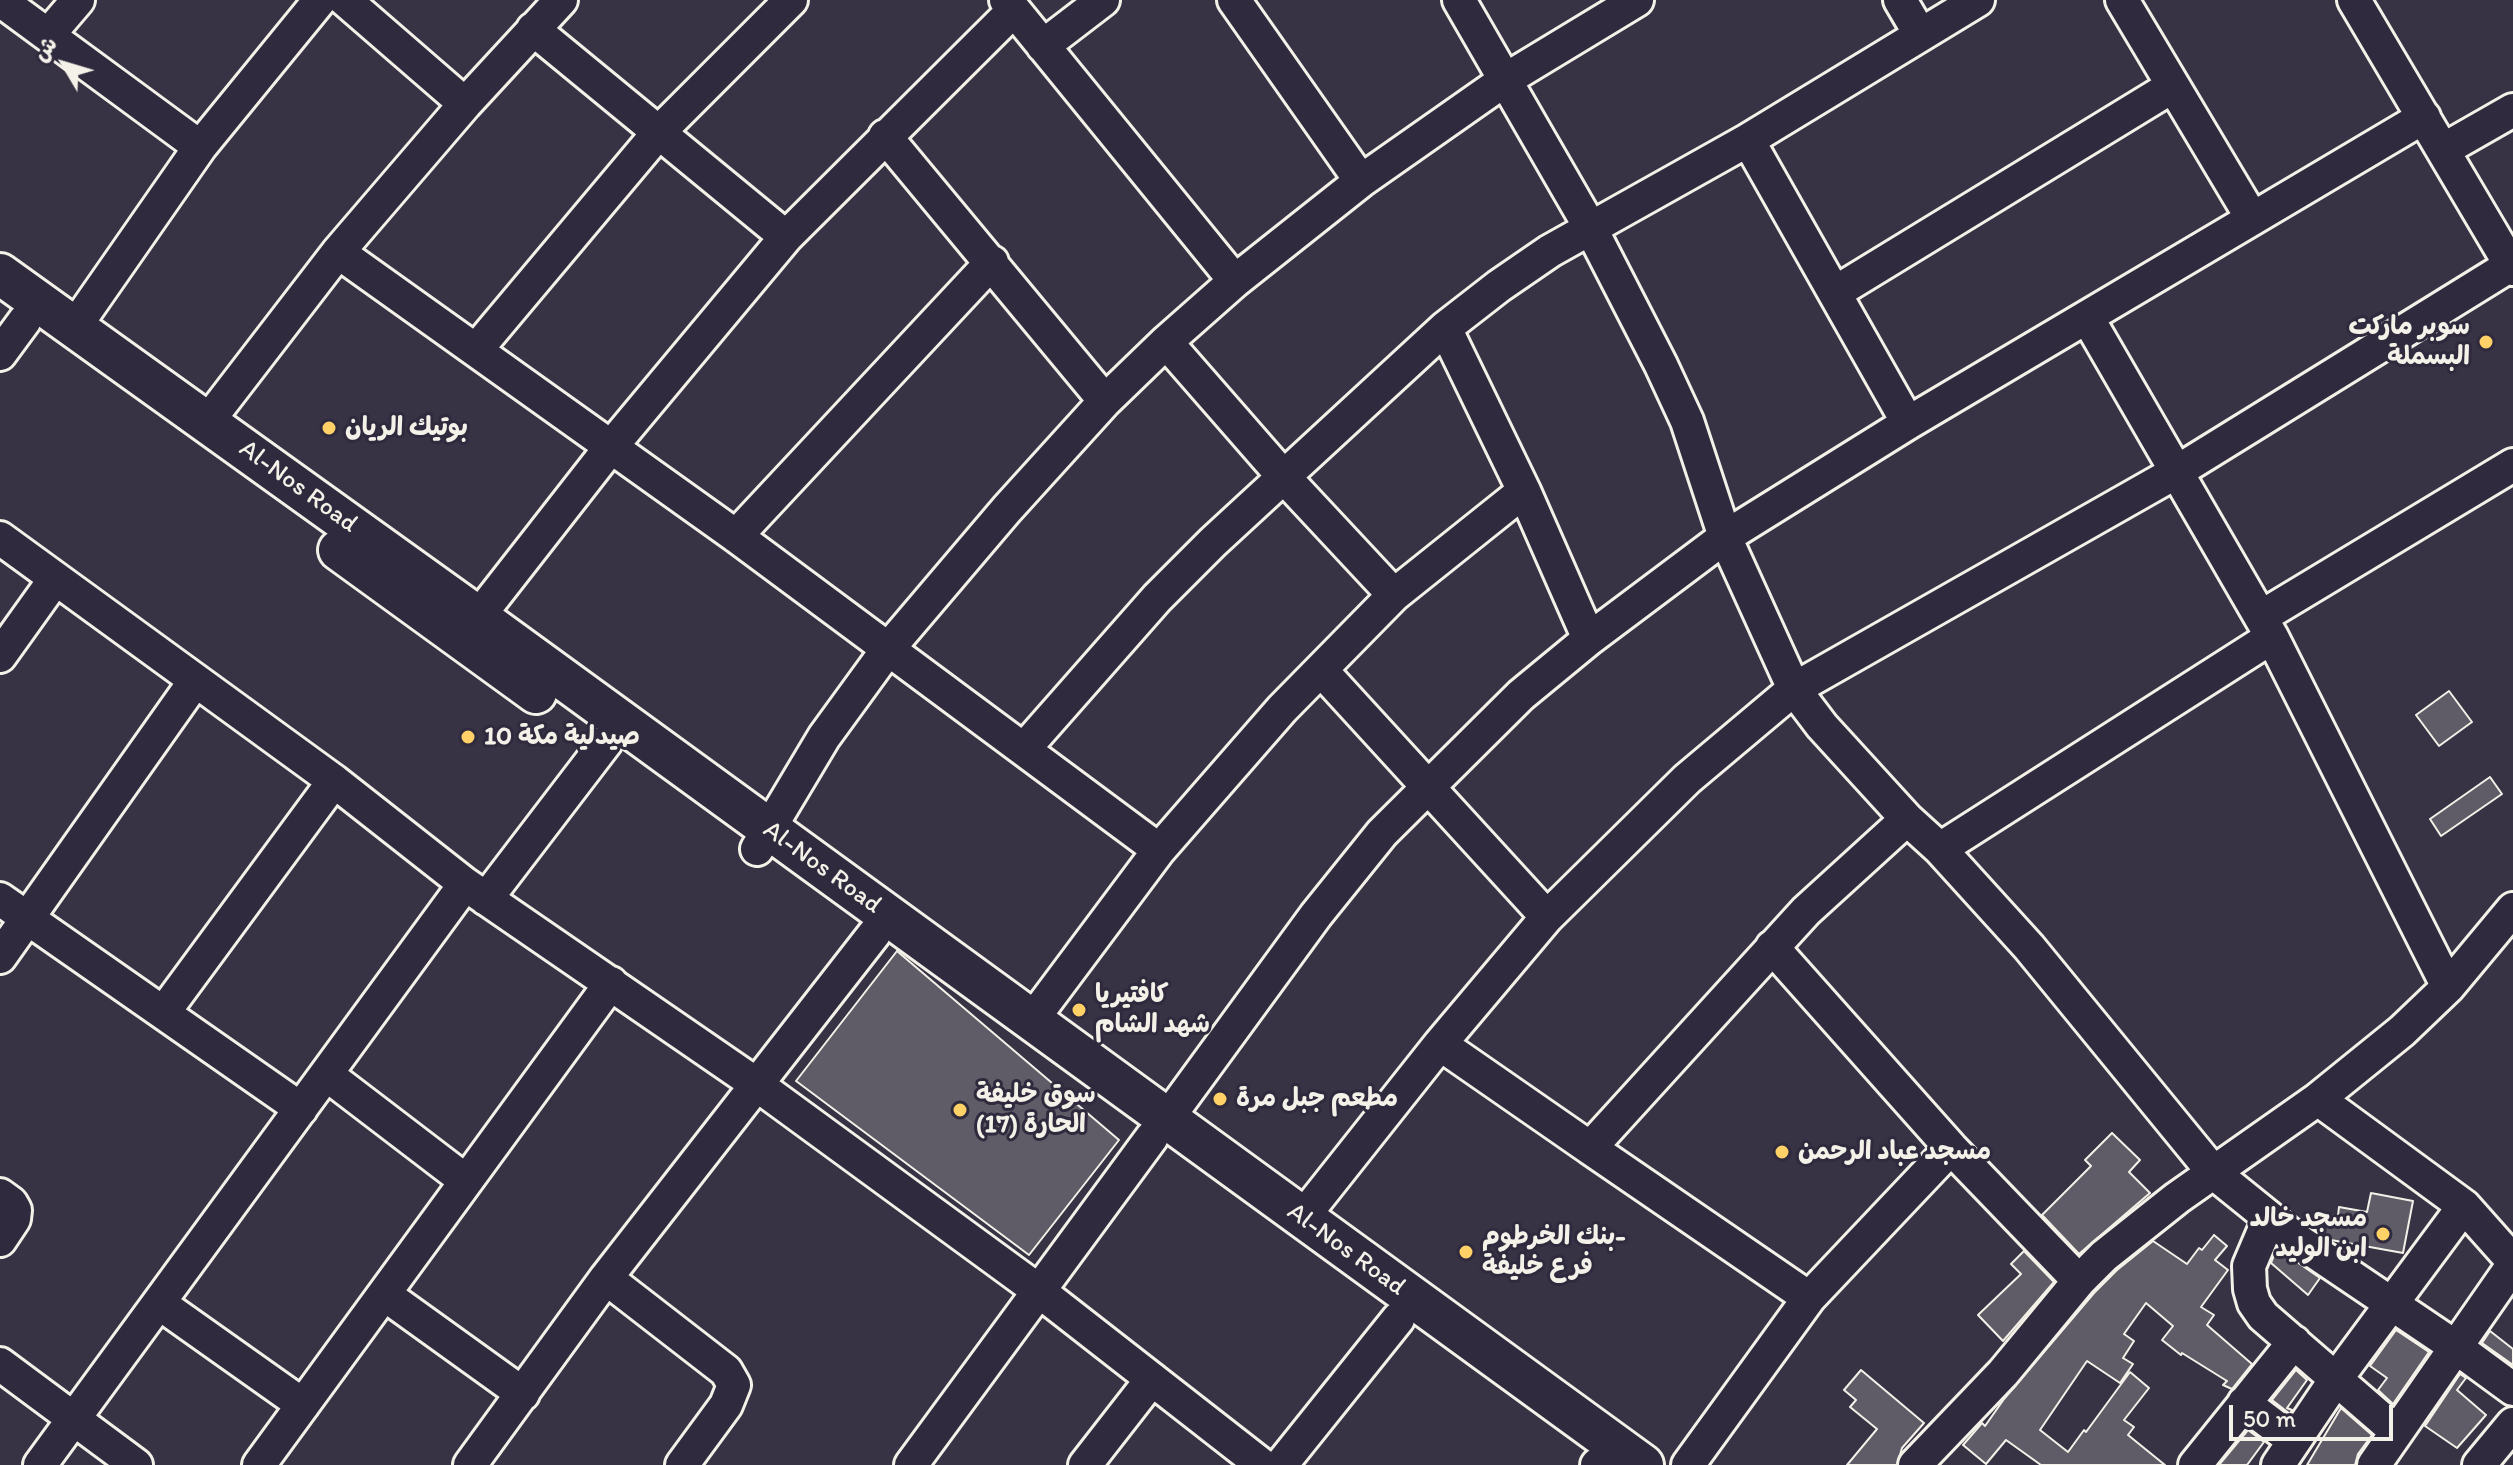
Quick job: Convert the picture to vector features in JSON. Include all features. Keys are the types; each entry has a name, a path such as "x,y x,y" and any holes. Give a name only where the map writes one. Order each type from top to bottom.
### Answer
{"main road":[{"name":"Al-Nos Road","path":"0,274 478,617 762,840 874,934 1159,1128 1302,1218 1560,1422 1598,1465"},
{"name":"Al-Nos Road","path":"12,311 105,376 462,641 606,742 762,840 1032,1020 1159,1128 1398,1319 1560,1422 1643,1465"}],"street":[{"path":"0,0 200,147"},
{"path":"49,34 78,0"},
{"path":"74,328 200,147 320,0"},
{"path":"345,0 465,104"},
{"path":"208,421 338,252 465,104 561,0"},
{"path":"476,350 659,132 790,0"},
{"path":"1043,46 1103,0"},
{"path":"1234,0 1361,181"},
{"path":"1459,0 1590,227 1681,407 1725,537 1794,689 1822,726 2029,947 2214,1173 2269,1219 2513,1389"},
{"path":"762,840 824,737 888,649 1007,509 1105,401 1166,342 1235,281 1361,181 1505,80 1637,0"},
{"path":"1900,0 1920,34"},
{"path":"1024,749 1157,598 1283,476 1445,328 1499,286 1590,227 1748,140 1978,0"},
{"path":"2122,0 2252,218"},
{"path":"1302,1218 1440,1044 1547,917 1687,779 1794,689 2178,471 2512,267 2354,0"},
{"path":"478,617 610,448 786,237 1010,5 1235,281"},
{"path":"533,29 786,237"},
{"path":"1836,292 2173,86"},
{"path":"2443,150 2513,110"},
{"path":"911,1465 1316,915 1382,833 1521,695 1589,639 1725,537 1908,423 2424,117"},
{"path":"885,136 1105,401"},
{"path":"1748,140 1908,423"},
{"path":"338,252 736,536 1159,850"},
{"path":"736,536 992,262"},
{"path":"0,354 12,311"},
{"path":"2087,317 2266,627 2448,987"},
{"path":"1445,328 1524,491 1589,639"},
{"path":"1166,342 1283,476 1394,595"},
{"path":"1940,849 2266,627 2513,465"},
{"path":"1032,1020 1159,850 1262,731 1394,595 1524,491"},
{"path":"0,538 334,781 476,892 756,1084 1039,1291 1261,1463 1398,1319"},
{"path":"0,656 55,579"},
{"path":"1321,670 1547,917"},
{"path":"0,957 195,681"},
{"path":"40,1465 326,1074 476,892 606,742"},
{"path":"164,1012 334,781"},
{"path":"1590,1148 1806,911 1907,819"},
{"path":"0,899 301,1109"},
{"path":"1915,1465 2003,1373 2079,1281 2139,1227 2318,1099 2411,1023 2448,987 2512,910"},
{"path":"470,1465 606,1278 874,934"},
{"path":"1772,947 1951,1148 2079,1281"},
{"path":"259,1465 611,983"},
{"path":"1440,1044 1809,1298"},
{"path":"326,1074 466,1181"},
{"path":"2318,1099 2464,1206 2513,1263 2374,1465"},
{"path":"1688,1465 1809,1298 1951,1148"},
{"path":"0,1195 15,1210 14,1219 0,1240"},
{"path":"2244,1403 2286,1453 2336,1379 2464,1206"},
{"path":"2269,1219 2249,1266 2254,1303 2263,1316 2397,1432"},
{"path":"606,1278 726,1371 734,1385 726,1405 682,1465"},
{"path":"384,1294 523,1394"},
{"path":"159,1303 303,1405"},
{"path":"2195,1465 2294,1342"},
{"path":"0,1364 136,1465"},
{"path":"1085,1465 1152,1379"},
{"path":"2479,1465 2513,1424"}],"building":[{"path":"2449,691 2472,722 2439,746 2416,715"},
{"path":"2490,777 2502,794 2441,836 2430,819"},
{"name":"سوق خليفة الحارة (17)","path":"897,951 1119,1140 1029,1255 796,1081"},
{"path":"2112,1133 2140,1160 2129,1172 2150,1193 2079,1254 2042,1215 2091,1166 2085,1160"},
{"path":"2371,1193 2413,1201 2403,1253 2331,1240 2313,1228 2314,1214 2338,1216 2339,1207 2367,1212"},
{"path":"2214,1235 2227,1246 2215,1260 2228,1270 2201,1307 2214,1315 2207,1325 2252,1364 2232,1389 2223,1385 2227,1381 2181,1355 2162,1340 2173,1326 2146,1303 2124,1334 2134,1341 2123,1358 2133,1364 2120,1383 2087,1361 2040,1430 2068,1452 2130,1372 2149,1388 2124,1420 2134,1427 2128,1435 2165,1465 2041,1465 2006,1440 1986,1464 1963,1445 1982,1423 1985,1426 2004,1399 2117,1270 2153,1241 2187,1264"},
{"path":"2277,1248 2320,1278 2308,1295 2271,1263"},
{"path":"2024,1251 2054,1282 2003,1341 1978,1315 2021,1274 2011,1264"},
{"path":"2396,1330 2429,1352 2393,1404 2378,1390 2387,1378 2370,1366"},
{"path":"2490,1331 2513,1349 2513,1365 2482,1343"},
{"path":"1861,1370 1924,1423 1902,1448 1897,1465 1847,1465 1877,1429 1850,1407 1856,1400 1844,1390"},
{"path":"2296,1370 2307,1380 2287,1408 2292,1410 2290,1414 2272,1400"},
{"path":"2460,1374 2466,1378 2457,1390 2486,1415 2457,1448 2425,1426"},
{"path":"2341,1408 2372,1435 2358,1454 2355,1465 2307,1465"},
{"path":"2248,1430 2264,1442 2247,1465 2219,1465"}],"place":[{"name":"سوبر ماركت البسملة","path":"2486,342"},
{"name":"بوتيك الريان","path":"329,428"},
{"name":"صيدلية مكة 10","path":"468,737"},
{"name":"كافتيريا شهد الشام","path":"1079,1010"},
{"name":"مطعم جبل مرة","path":"1220,1099"},
{"name":"سوق خليفة الحارة (17)","path":"960,1110"},
{"name":"مسجد عباد الرحمن","path":"1782,1152"},
{"name":"مسجد خالد ابن الوليد","path":"2383,1234"},
{"name":"بنك الخرطوم- فرع خليفة","path":"1466,1252"}]}
